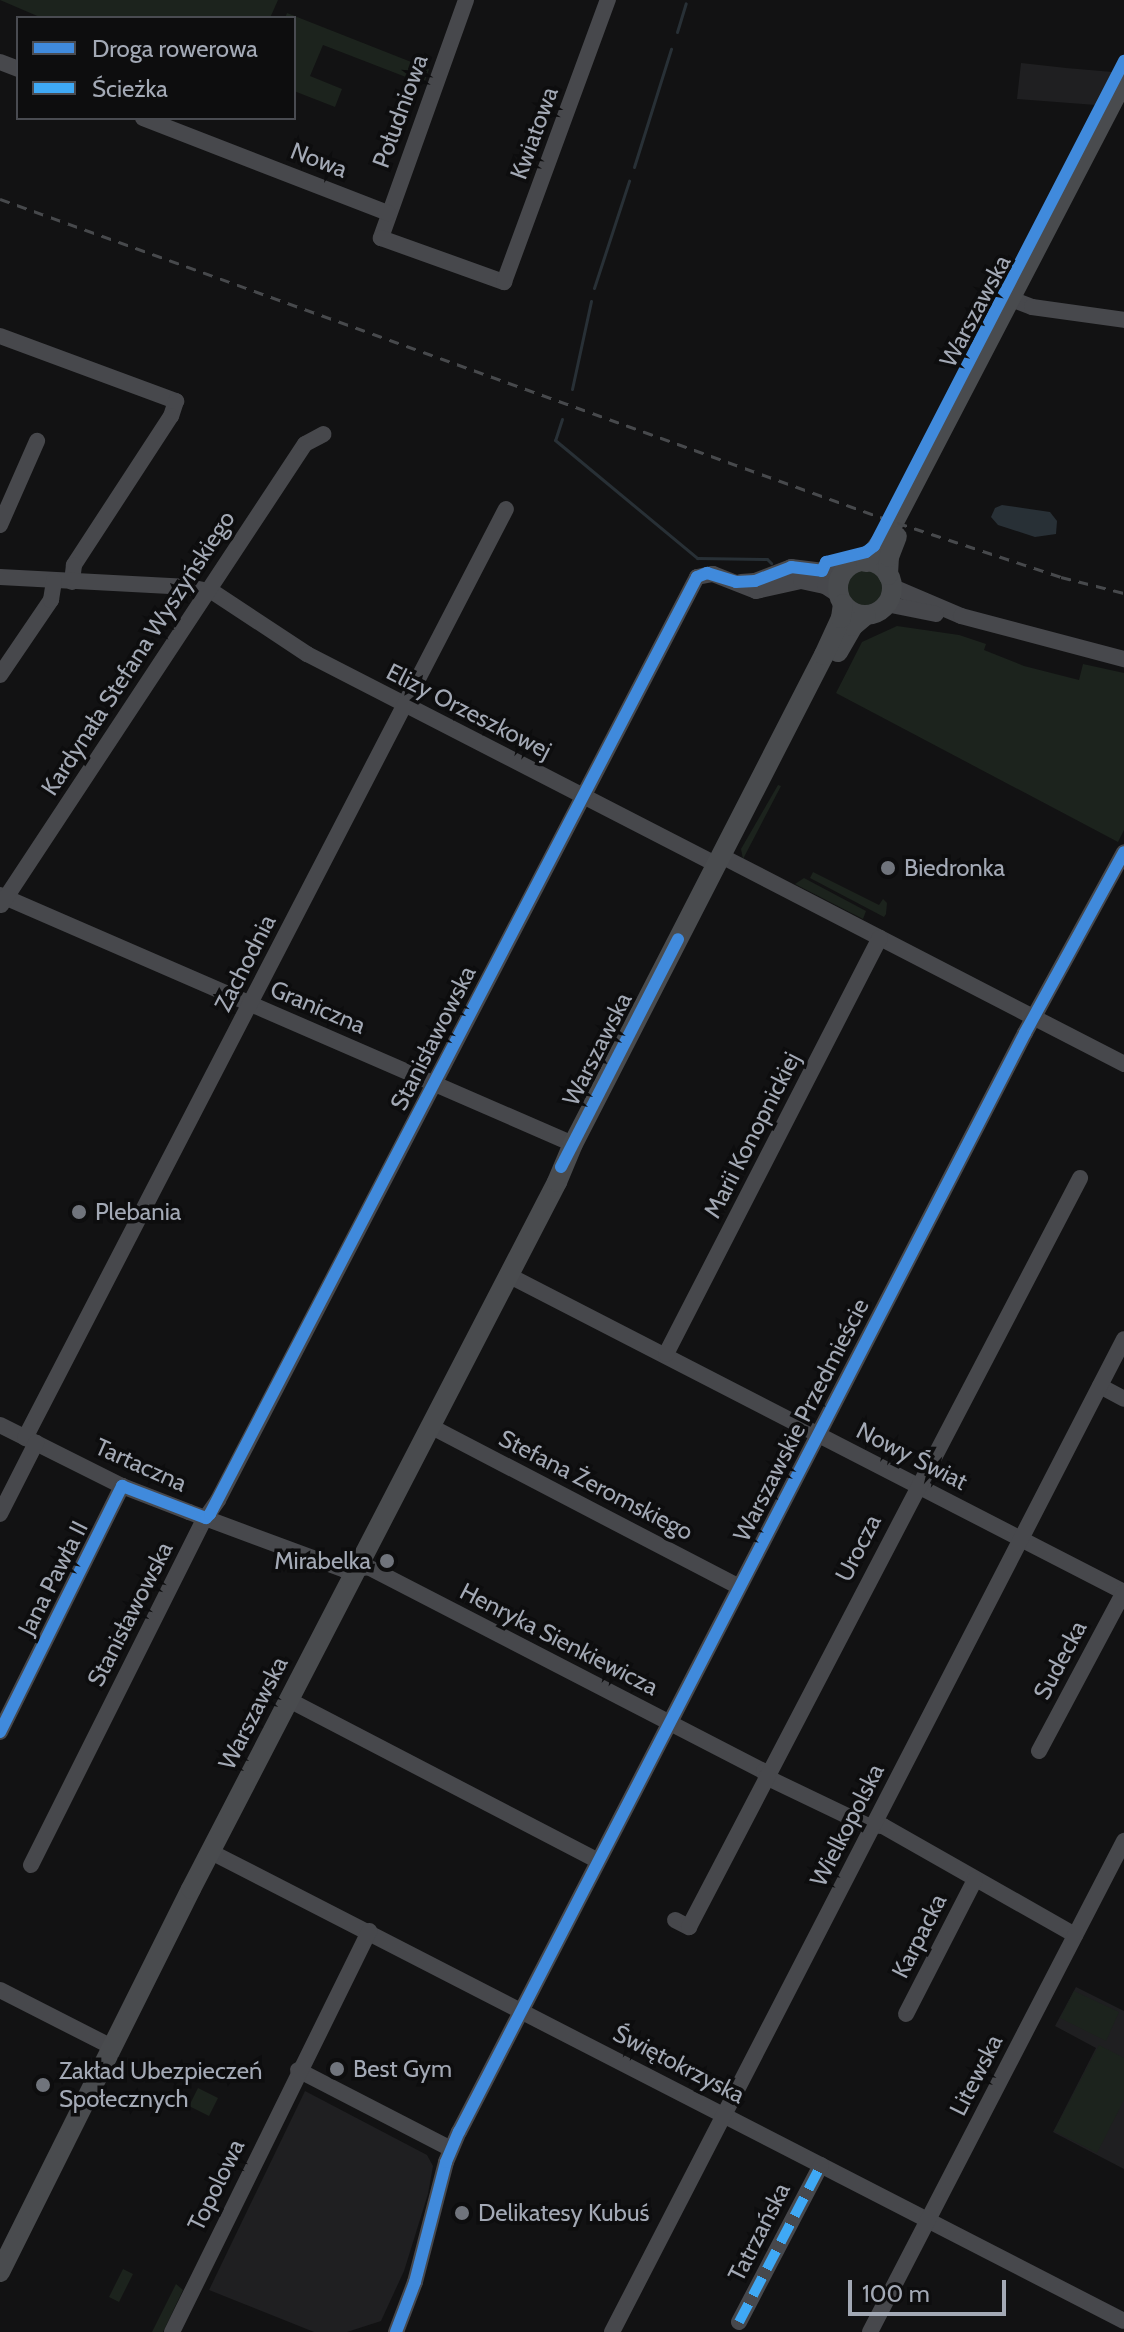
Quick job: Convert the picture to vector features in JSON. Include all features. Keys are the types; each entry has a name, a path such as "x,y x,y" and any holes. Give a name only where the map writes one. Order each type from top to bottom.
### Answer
{"main road":[{"name":"Warszawska","path":"856,565 880,546 897,516 1124,80"},
{"name":"Warszawska","path":"888,588 889,557 897,535 1124,99"},
{"path":"856,565 877,565 888,588 866,615 851,612 841,599 838,583 856,565"},
{"name":"Warszawska","path":"557,1182 569,1170 726,858 841,618 841,599"},
{"name":"Warszawska","path":"0,2272 211,1852 557,1182 573,1144 833,662 853,626 866,615"}],"street":[{"name":"Południowa","path":"381,238 466,0"},
{"name":"Kwiatowa","path":"381,238 504,282 608,0"},
{"name":"Nowa","path":"148,120 388,213"},
{"path":"1019,302 1032,307 1124,320"},
{"path":"0,336 176,401 171,416 74,565 72,582"},
{"name":"Kardynała Stefana Wyszyńskiego","path":"2,900 305,444 324,434"},
{"path":"0,525 37,441"},
{"name":"Zachodnia","path":"0,1514 30,1440 250,1004 506,509"},
{"path":"736,582 755,581 791,567 830,572 856,565"},
{"name":"Stanisławowska","path":"31,1865 206,1518 697,577 707,573 736,582"},
{"path":"0,577 189,587 207,592"},
{"path":"0,675 51,600 54,580"},
{"path":"736,582 756,591 807,582 841,599"},
{"path":"888,588 961,616 1124,659"},
{"name":"Elizy Orzeszkowej","path":"207,592 213,592 307,654 583,797 726,858 1124,1064"},
{"name":"Warszawskie Przedmieście","path":"415,2282 451,2149 1034,1018 1124,852"},
{"name":"Graniczna","path":"2,900 573,1144"},
{"name":"Marii Konopnickiej","path":"666,1354 880,938"},
{"name":"Urocza","path":"675,1920 689,1927 1080,1178"},
{"name":"Nowy Świat","path":"508,1275 1124,1592"},
{"name":"Wielkopolska","path":"612,2332 1124,1339"},
{"path":"1100,1386 1124,1399"},
{"name":"Tartaczna","path":"0,1425 122,1486 345,1570 356,1569"},
{"name":"Stefana Żeromskiego","path":"430,1426 739,1587"},
{"name":"Jana Pawła II","path":"0,1732 122,1486"},
{"name":"Henryka Sienkiewicza","path":"356,1569 368,1567 764,1771 766,1777 874,1826 883,1826 1075,1935"},
{"name":"Sudecka","path":"1039,1751 1124,1592"},
{"path":"289,1700 598,1861"},
{"name":"Litewska","path":"870,2332 1124,1841"},
{"name":"Świętokrzyska","path":"211,1852 1124,2321"},
{"name":"Karpacka","path":"906,2014 975,1880"},
{"name":"Topolowa","path":"172,2332 298,2070 369,1931"},
{"path":"0,1990 112,2047"},
{"path":"298,2070 451,2149"},
{"name":"Tatrzańska","path":"739,2322 821,2165"},
{"path":"396,2332 415,2282"},
{"path":"408,2332 415,2282"}],"shaded area":[{"path":"0,0 278,0 271,16 37,16"},
{"path":"296,17 429,69 424,84 323,45 310,76 342,89 335,107 296,92"},
{"path":"1021,63 1113,72 1096,105 1017,99"},
{"path":"1002,505 1050,512 1057,521 1056,534 1035,537 998,525 991,517 995,508"},
{"path":"865,568 880,574 886,589 880,604 865,610 850,604 844,589 850,574"},
{"path":"897,626 959,635 986,644 984,650 1024,666 1079,680 1083,664 1124,673 1124,830 1118,842 836,693 862,642"},
{"path":"778,785 781,786 743,859 741,849"},
{"path":"813,872 879,905 883,899 887,903 886,914 884,917 810,878"},
{"path":"804,878 866,911 863,919 795,884"},
{"path":"1076,1987 1124,2011 1124,2169 1053,2132 1096,2048 1055,2026"},
{"path":"1074,1991 1119,2012 1106,2041 1060,2018"},
{"path":"1099,2045 1124,2058 1124,2100 1097,2153 1054,2131"},
{"path":"198,2088 218,2098 209,2116 189,2106"},
{"path":"305,2091 427,2155 433,2166 428,2194 404,2271 381,2321 347,2332 314,2332 209,2290"},
{"path":"123,2269 133,2274 119,2302 109,2297"},
{"path":"176,2284 183,2290 163,2332 152,2332"}],"waterway":[{"path":"677,32 686,3"},
{"path":"634,167 671,49"},
{"path":"594,288 629,181"},
{"path":"572,389 591,301"},
{"path":"562,419 555,440 697,558 767,559 771,563"}],"railway":[{"path":"0,199 880,517 1061,577 1124,593"}],"marked path":[{"path":"739,2322 821,2165"}],"cycle path":[{"path":"0,1732 122,1486 206,1518 210,1514 697,577 707,573 736,582 755,581 791,567 822,571 826,562 866,552 874,546 1124,61"},
{"path":"396,2332 415,2282 446,2162 459,2132 1025,1033 1124,852"},
{"path":"561,1167 678,939"}],"place":[{"name":"Biedronka","path":"888,868"},
{"name":"Plebania","path":"79,1212"},
{"name":"Mirabelka","path":"387,1561"},
{"name":"Best Gym","path":"337,2069"},
{"name":"Zakład Ubezpieczeń Społecznych","path":"43,2085"},
{"name":"Delikatesy Kubuś","path":"462,2213"}]}
